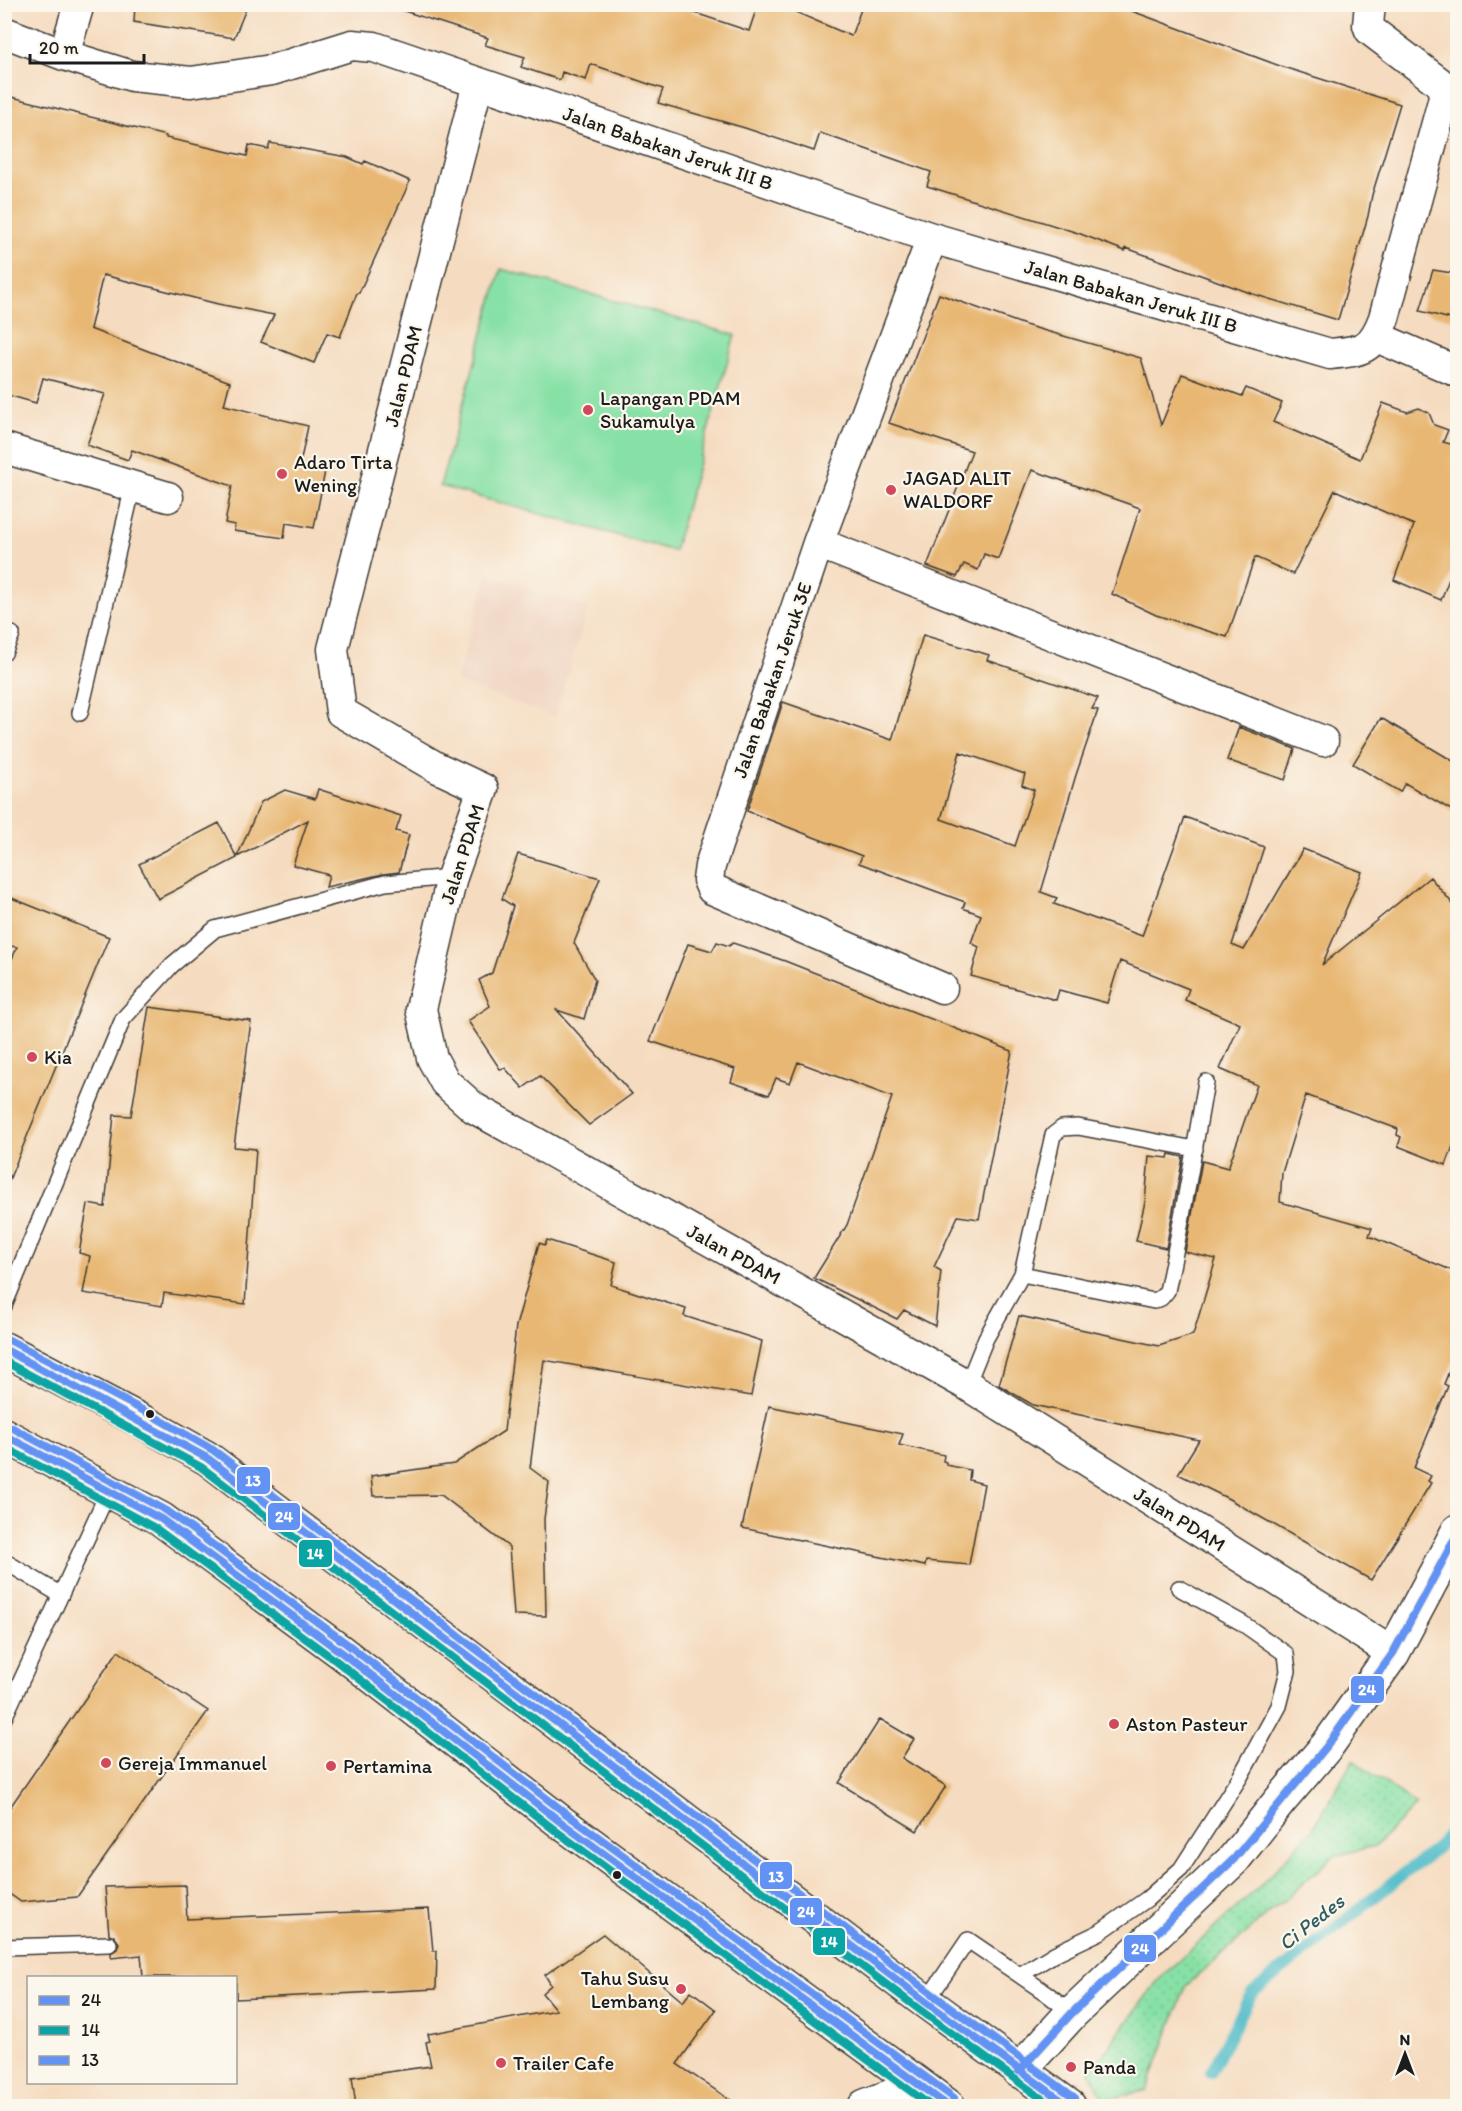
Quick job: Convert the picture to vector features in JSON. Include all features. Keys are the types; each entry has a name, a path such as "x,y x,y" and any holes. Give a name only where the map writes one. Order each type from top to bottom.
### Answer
{"main road":[{"path":"4,1349 207,1458 926,2002 1070,2106"},
{"path":"4,1435 161,1519 303,1624 562,1823 948,2106"},
{"path":"1019,2071 1072,2013 1234,1859 1327,1746 1393,1653 1456,1537"},
{"path":"865,2106 918,2086"}],"street":[{"path":"64,55 79,4"},
{"path":"1370,4 1368,25 1371,30 1440,83 1444,93 1377,337 1458,372"},
{"name":"Jalan Babakan Jeruk III B","path":"4,32 64,55 132,76 191,82 272,70 352,45 374,47 932,238 1330,354 1349,352 1366,346 1377,337"},
{"name":"Jalan PDAM","path":"478,83 333,650 341,712 436,767 483,789 452,877 421,1009 432,1058 445,1082 474,1108 967,1385 1393,1653"},
{"name":"Jalan Babakan Jeruk 3E","path":"932,238 818,543 710,866 708,880 712,889 942,988"},
{"path":"4,448 168,497"},
{"path":"818,543 1323,741"}],"lane":[{"path":"80,713 133,486"},
{"path":"4,653 12,634"},
{"path":"4,1306 123,1019 172,965 215,929 385,883 452,877"},
{"path":"1022,1274 1154,1301 1161,1298 1167,1291 1206,1082"},
{"path":"967,1385 986,1338 1022,1274 1053,1135 1062,1128 1078,1126 1195,1149"},
{"path":"4,1718 109,1490"},
{"path":"4,1561 61,1595"},
{"path":"1020,1976 1056,1953 1100,1932 1147,1899 1181,1869 1240,1777 1279,1706 1288,1671 1286,1654 1242,1623 1179,1588"},
{"path":"926,2002 969,1940 1072,2013"},
{"path":"4,1947 109,1944"}],"shaded area":[{"path":"487,575 588,608 555,717 456,682"}],"green space":[{"name":"Lapangan PDAM Sukamulya","path":"501,269 735,335 674,551 440,486"},
{"path":"1353,1760 1416,1805 1375,1846 1334,1856 1186,1986 1147,2090 1104,2100 1090,2072 1159,1979 1259,1887 1313,1829"}],"building":[{"path":"135,4 248,4 234,38 134,22"},
{"path":"405,4 694,4 692,12 749,31 758,4 777,4 851,36 863,4 1113,4 1280,66 1400,104 1372,195 1338,320 1253,294 1126,248 1125,251 1078,233 927,186 931,172 820,133 814,151 658,103 663,89 591,64 586,80 562,72 560,80 521,67 525,57 485,45 488,38 404,11"},
{"path":"4,95 166,136 166,138 247,156 249,145 268,149 270,143 347,157 363,164 365,161 410,181 359,293 357,293 340,337 327,333 314,363 261,342 274,315 218,304 103,275 90,329 230,382 224,405 308,426 300,464 325,471 314,528 286,523 284,538 234,531 235,525 225,523 232,486 132,450 128,460 87,445 105,394 43,378 36,403 4,394"},
{"path":"1433,270 1458,274 1458,321 1420,311"},
{"path":"939,294 1025,325 1141,358 1161,425 1182,374 1242,396 1246,388 1282,403 1273,422 1360,459 1383,403 1407,412 1419,408 1429,413 1434,425 1448,430 1443,442 1458,446 1458,556 1441,600 1394,580 1414,525 1335,490 1293,574 1255,557 1227,637 1156,615 1112,594 1140,508 1032,470 998,559 984,554 978,570 964,564 957,577 927,566 972,451 889,423"},
{"path":"923,635 989,655 987,660 1098,698 1092,709 1098,710 1041,892 1057,898 1054,904 1142,936 1185,817 1264,847 1232,945 1244,950 1303,849 1362,872 1322,965 1430,877 1458,910 1458,1133 1446,1165 1398,1146 1401,1137 1397,1135 1398,1129 1306,1095 1282,1173 1280,1202 1372,1228 1369,1236 1458,1273 1458,1349 1444,1384 1448,1386 1414,1468 1431,1476 1428,1481 1431,1483 1371,1580 1229,1499 1178,1474 1199,1440 1033,1405 999,1385 1019,1316 1159,1346 1193,1335 1216,1259 1185,1252 1202,1161 1228,1168 1257,1085 1220,1069 1240,1024 1185,1000 1189,989 1120,961 1107,1003 1059,990 1056,1000 971,976 979,947 971,943 981,915 963,908 965,902 859,863 862,856 747,811 783,702 892,740","holes":["960,752 1025,774 1022,785 1034,790 1015,846 941,819"]},
{"path":"1381,718 1458,764 1458,814 1405,783 1400,792 1353,764"},
{"path":"1239,727 1295,749 1285,780 1227,760"},
{"path":"318,789 401,816 396,831 409,835 399,872 326,887 329,875 293,865 308,820 237,857 261,802 285,790 315,799"},
{"path":"219,823 237,858 158,899 139,864"},
{"path":"518,854 600,878 574,943 595,980 584,1019 557,1010 632,1094 589,1125 540,1076 523,1088 505,1068 500,1069 468,1021 490,1006 479,980 492,973 513,906 502,899"},
{"name":"Kia","path":"4,895 109,937 5,1190 4,978 17,947 4,945"},
{"path":"717,942 729,946 733,943 785,961 1012,1051 979,1219 958,1216 934,1267 941,1271 935,1326 904,1310 897,1319 814,1278 847,1225 892,1097 798,1062 790,1083 776,1078 769,1095 731,1082 735,1069 650,1041 688,944 712,951"},
{"path":"149,1007 251,1021 234,1147 256,1149 245,1304 164,1293 162,1306 83,1293 90,1256 79,1253 88,1204 105,1207 114,1115 131,1116"},
{"path":"1169,1154 1183,1157 1166,1248 1136,1241 1145,1202 1149,1156 1168,1158"},
{"path":"547,1240 616,1262 611,1285 686,1309 684,1316 762,1341 751,1396 544,1360 530,1468 549,1482 544,1519 546,1616 514,1615 509,1547 441,1495 373,1496 371,1476 454,1464 504,1431 516,1326 539,1243 545,1245"},
{"path":"769,1406 903,1434 899,1445 944,1455 943,1461 946,1465 970,1470 969,1480 984,1484 969,1565 926,1561 925,1566 742,1528"},
{"name":"Gereja Immanuel","path":"118,1651 208,1711 77,1897 21,1902 4,1890 4,1816"},
{"path":"880,1719 914,1739 902,1758 946,1786 917,1831 839,1783"},
{"path":"185,1885 187,1919 429,1909 433,1951 437,1951 436,1989 237,1999 237,1976 143,1976 141,1955 111,1958 111,1953 117,1949 119,1943 114,1936 109,1934 105,1887"},
{"path":"603,1934 683,2002 691,1991 716,2010 677,2064 739,2106 356,2106 352,2077 431,2066 426,2042 430,2041 428,2034 556,2010 542,1993 551,1985 545,1975"}],"waterway":[{"name":"Ci Pedes","path":"1211,2072 1252,1993 1437,1848 1458,1821"}],"transit line":[{"name":"13","path":"9,1340 213,1450 932,1994 1075,2098"},
{"name":"24","path":"4,1349 207,1458 926,2002 1069,2106"},
{"name":"14","path":"4,1361 201,1467 920,2010 1052,2106"},
{"name":"13","path":"9,1426 167,1511 347,1644 568,1815 954,2098"},
{"name":"24","path":"4,1435 161,1519 341,1652 562,1823 948,2106"},
{"name":"14","path":"4,1447 155,1528 335,1660 556,1831 931,2106"},
{"name":"24","path":"1019,2071 1072,2013 1234,1859 1327,1746 1393,1653 1454,1540"}],"place":[{"name":"Lapangan PDAM Sukamulya","path":"588,410"},
{"name":"Adaro Tirta Wening","path":"282,474"},
{"name":"JAGAD ALIT WALDORF","path":"891,490"},
{"name":"Kia","path":"32,1057"},
{"name":"Aston Pasteur","path":"1114,1724"},
{"name":"Gereja Immanuel","path":"106,1763"},
{"name":"Pertamina","path":"331,1766"},
{"name":"Tahu Susu Lembang","path":"681,1989"},
{"name":"Trailer Cafe","path":"501,2063"},
{"name":"Panda","path":"1071,2067"}]}
